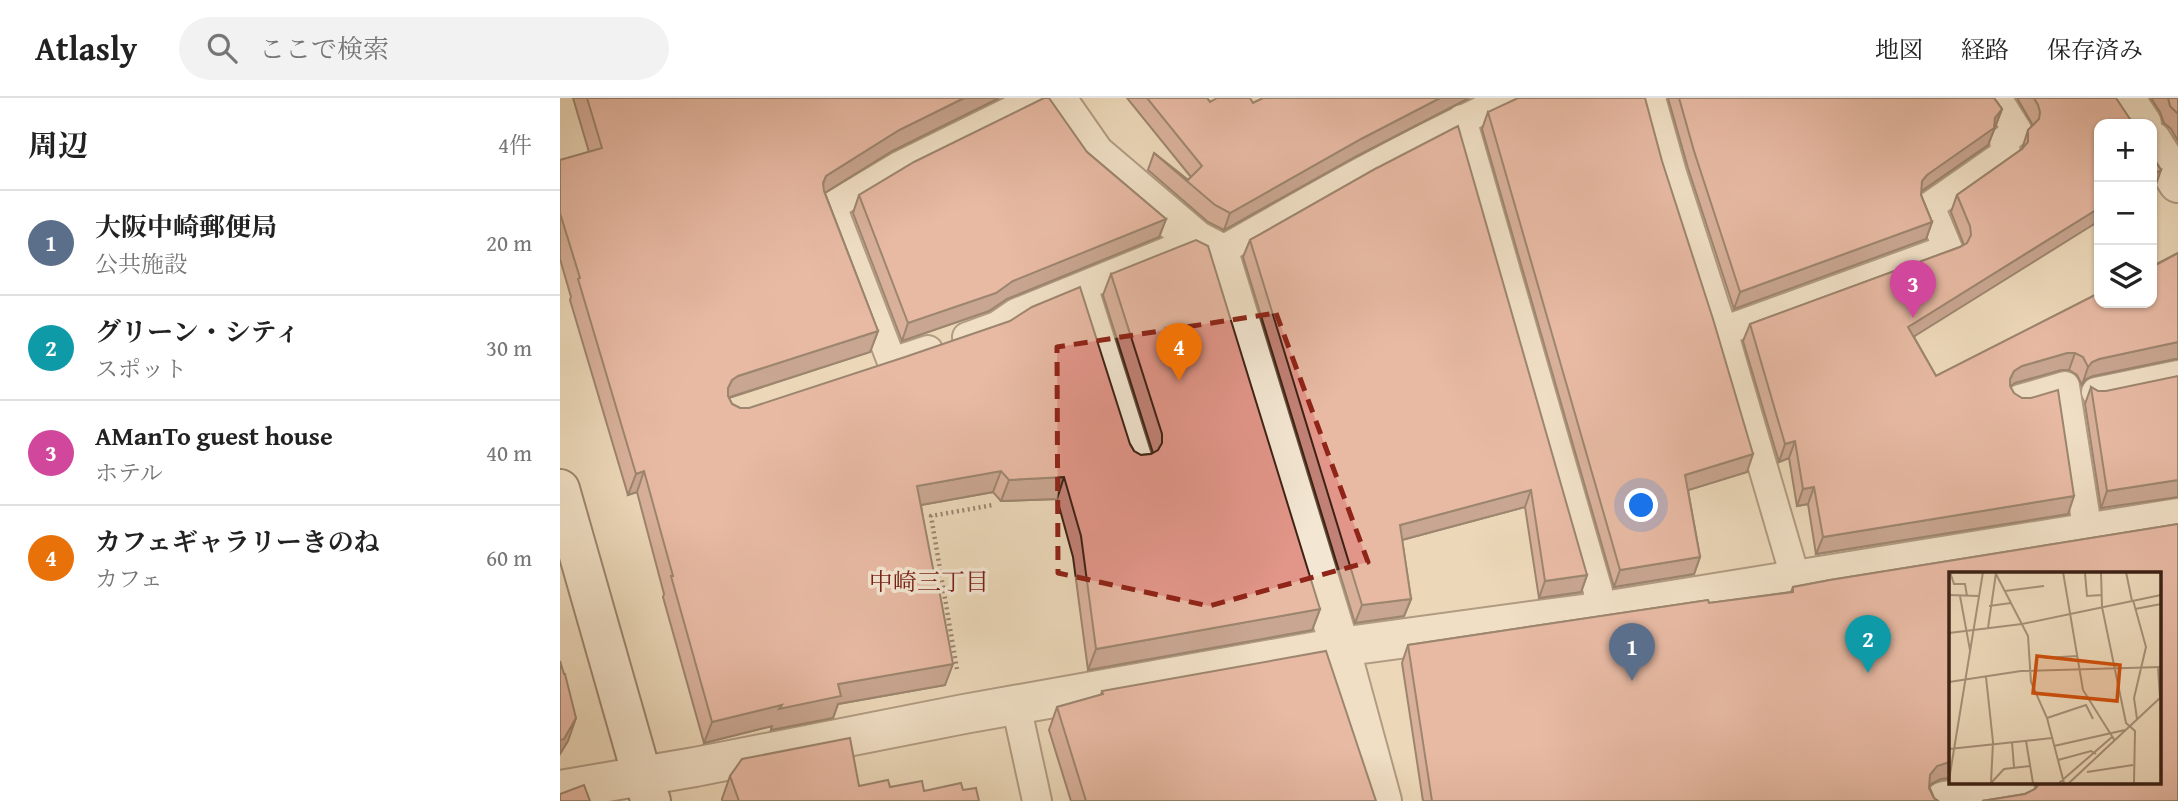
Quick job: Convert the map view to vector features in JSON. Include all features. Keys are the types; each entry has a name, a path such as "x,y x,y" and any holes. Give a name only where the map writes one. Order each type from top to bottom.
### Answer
{"street":[{"path":"1056,98 1095,154 1208,246 1340,647 1382,801"},
{"path":"2126,98 2139,119"},
{"path":"2157,149 2178,183"},
{"path":"560,489 646,788"},
{"path":"560,790 646,788 695,767 964,714 1340,647 1598,612 1796,580 1978,563 2088,533 2178,517"},
{"path":"1944,801 2014,786"}],"lane":[{"path":"1037,98 899,166 832,206 879,366 997,326 1016,313 1083,286 1208,246 1509,98"},
{"path":"1651,98 1796,580"},
{"path":"1723,331 1948,249 1930,206 2006,153 2004,141 2017,130 1997,98"},
{"path":"1462,119 1598,591 1598,612"},
{"path":"1083,286 1138,460"},
{"path":"2096,392 2178,375"},
{"path":"2020,399 2065,386 2088,533"},
{"path":"1016,705 1037,801"}],"path":[{"path":"964,714 931,516 993,505"}],"highlighted area":[{"path":"1276,313 1368,562 1209,606 1058,573 1057,347"}],"building":[{"path":"587,98 964,98 899,130 826,176 823,183 878,331 738,376 728,388 728,396 732,404 740,408 749,408 1010,321 1032,307 1080,287 1130,444 1134,451 1141,455 1151,454 1158,450 1162,443 1162,434 1111,274 1196,240 1208,246 1320,609 1096,649 1081,536 1064,477 1009,480 1001,471 917,486 953,664 838,684 841,696 779,709 782,705 712,722 644,471 636,474 560,213 560,160 602,148"},
{"path":"1044,98 1049,98 1087,152 1166,219 1013,281 996,293 908,323 859,195 914,162"},
{"path":"1147,98 1207,98 1210,102 1217,98 1250,98 1253,103 1263,98 1440,98 1230,213 1215,205 1154,153 1188,180 1202,166"},
{"path":"1518,98 1645,98 1753,454 1685,475 1700,557 1620,570 1488,112"},
{"path":"1679,98 1994,98 2002,109 1995,118 1994,128 1922,181 1921,195 1932,222 1740,292"},
{"path":"2034,98 2116,98 2130,119 2094,119 2094,211 1908,327 1936,376 2094,296 2094,308 2157,308 2157,264 2178,253 2178,342 2099,359 2088,367 2083,357 2067,353 2022,366 2014,371 2010,386 2014,393 2022,398 2058,390 2074,496 1823,537 1814,487 1803,489 1795,441 1785,444 1750,324 1967,243 1971,235 1970,226 1957,195 2022,149 2028,142 2028,130 2039,119 2038,105"},
{"path":"2168,98 2178,98 2178,114 2170,106"},
{"path":"1458,126 1587,575 1545,581 1531,490 1400,525 1411,599 1362,605 1250,240"},
{"path":"2178,376 2178,480 2107,491 2091,387 2106,391"},
{"path":"2178,524 2178,801 1982,801 2025,794 2039,784 2161,784 2161,572 1949,572 1949,762 1937,766 1930,775 1929,788 1938,801 1432,801 1408,645 1708,600 1709,603 1793,592 1793,587"},
{"path":"1326,651 1376,801 1086,801 1057,707 1103,694 1102,691"},
{"path":"560,661 576,718 564,739 560,740"},
{"path":"850,738 859,786 888,780 890,787 922,781 924,791 961,783 963,790 976,788 979,801 739,801 730,776 742,759"},
{"path":"584,785 590,801 560,801 560,794"}],"place":[{"name":"AManTo guest house","path":"1913,318"},
{"name":"カフェギャラリーきのね","path":"1179,381"},
{"name":"グリーン・シティ","path":"1868,673"},
{"name":"大阪中崎郵便局","path":"1632,681"}],"district":[{"name":"中崎三丁目","path":"929,582"}]}
